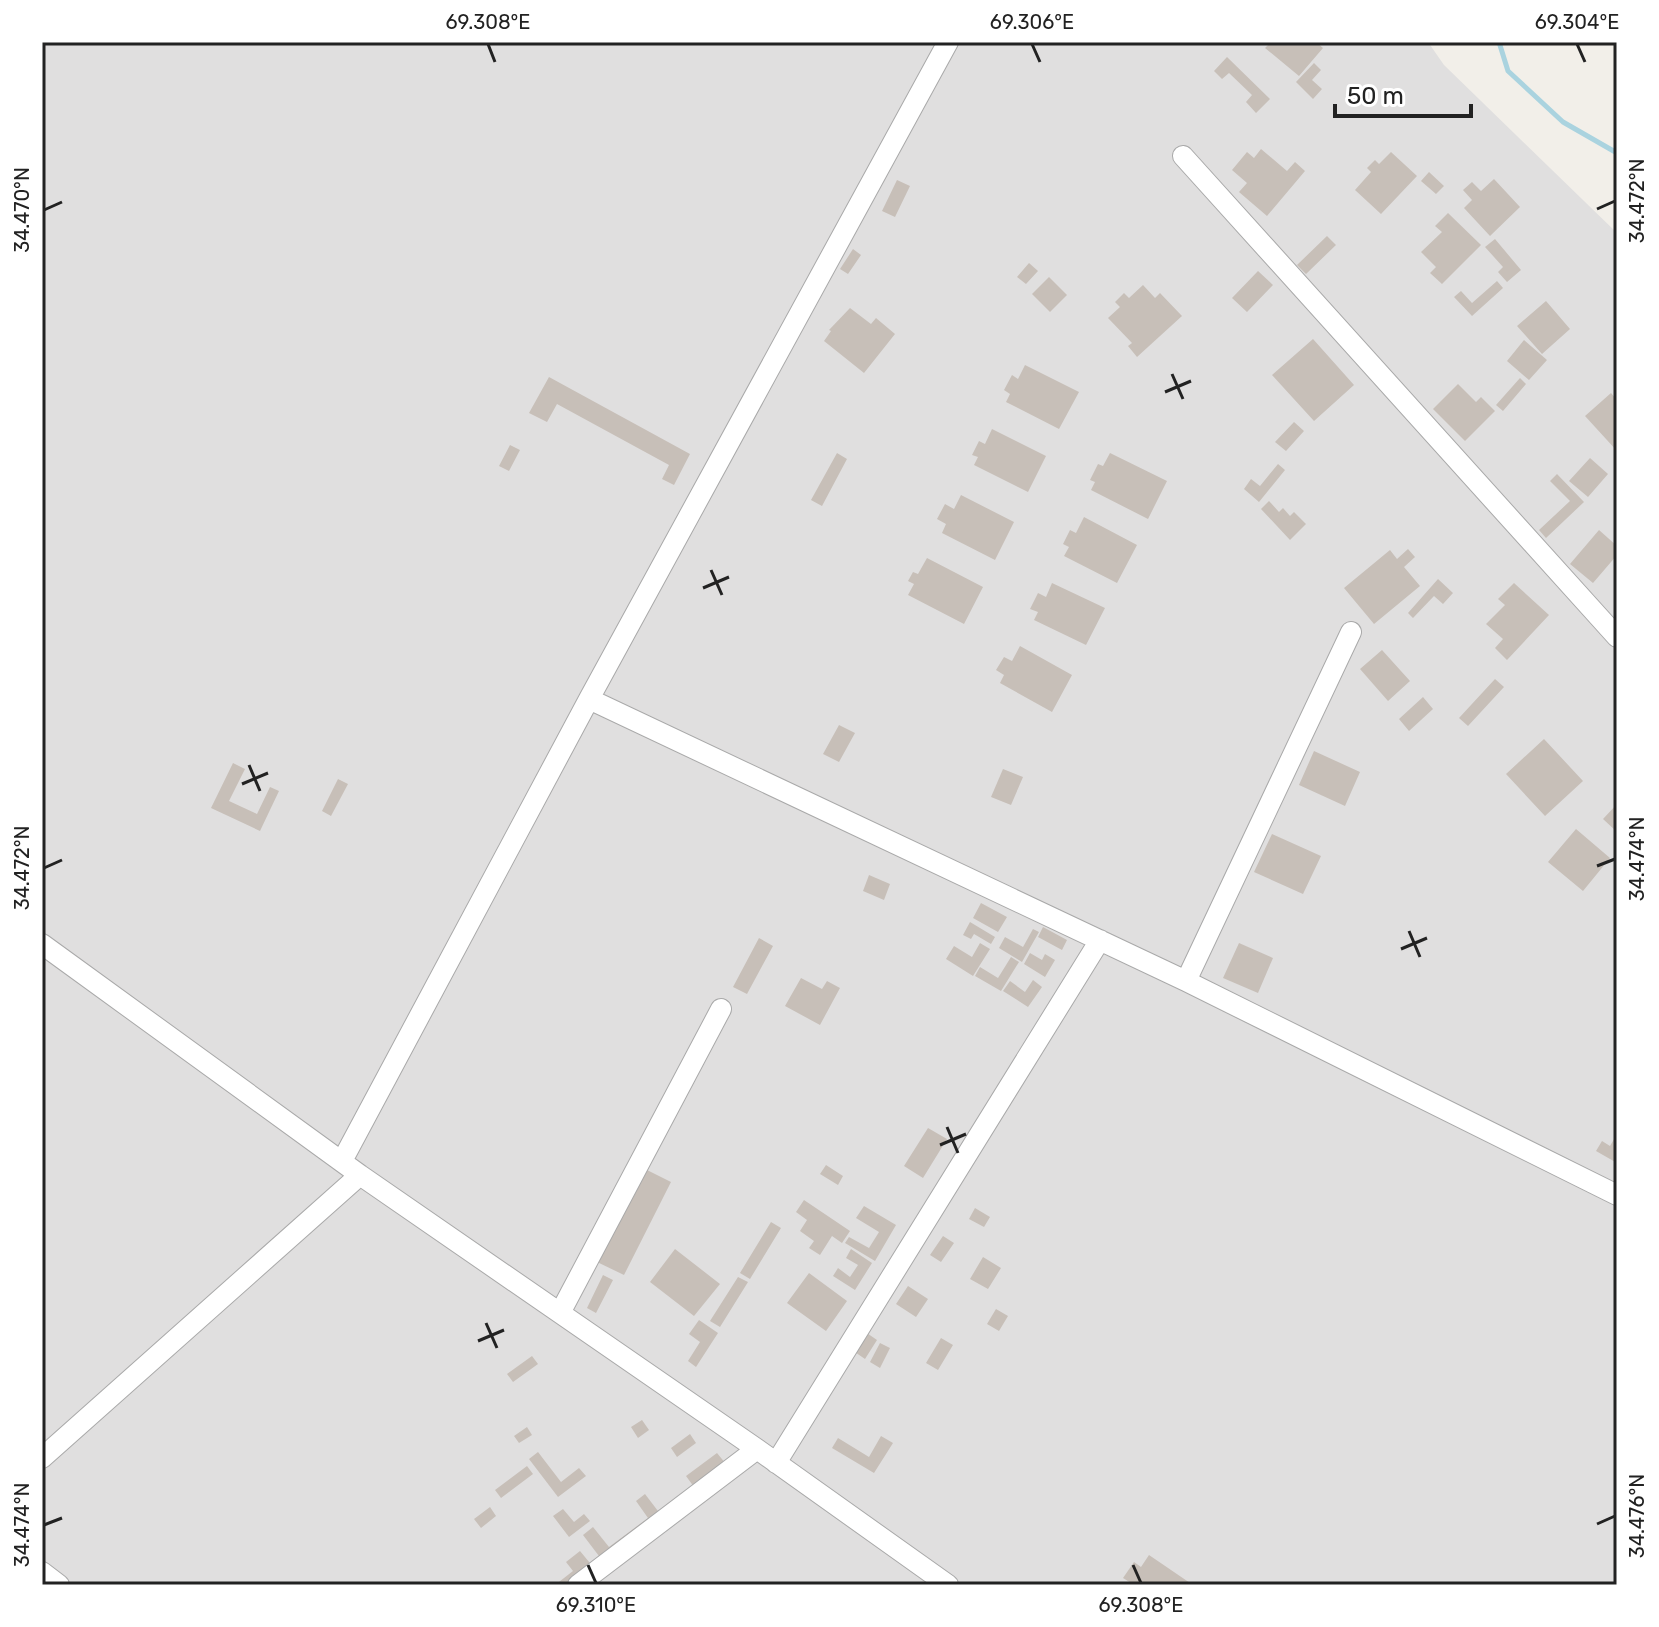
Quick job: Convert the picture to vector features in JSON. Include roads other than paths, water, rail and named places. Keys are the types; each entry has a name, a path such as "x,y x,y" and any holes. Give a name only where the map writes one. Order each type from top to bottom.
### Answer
{"street":[{"path":"342,1161 589,699 948,42"},
{"path":"1183,156 1617,637"},
{"path":"1186,981 1351,632"},
{"path":"589,699 1186,981 1617,1195"},
{"path":"776,1463 1100,940"},
{"path":"42,944 360,1175 948,1585"},
{"path":"560,1313 721,1009"},
{"path":"42,1458 360,1175"},
{"path":"578,1585 757,1449"},
{"path":"42,1572 59,1585"}],"waterway":[{"path":"1499,42 1508,71 1563,122 1617,153"}]}
